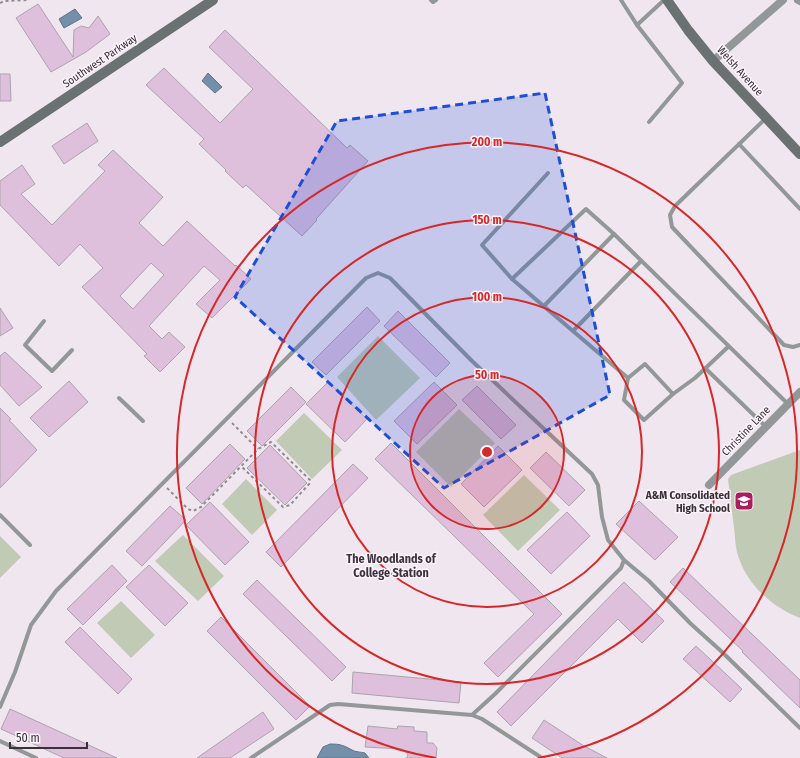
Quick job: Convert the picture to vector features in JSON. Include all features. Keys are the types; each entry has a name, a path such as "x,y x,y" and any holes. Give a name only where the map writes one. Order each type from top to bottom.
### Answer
{"main road":[{"name":"Southwest Parkway","path":"0,142 213,0"},
{"name":"Welsh Avenue","path":"665,0 713,61 800,154"}],"street":[{"path":"713,61 783,0"},
{"name":"Christine Lane","path":"709,485 800,392"}],"lane":[{"path":"431,0 433,2 436,0"},
{"path":"621,0 637,25 682,84 649,122"},
{"path":"637,25 665,0"},
{"path":"766,118 675,206 670,215 672,228 784,344 793,347 800,345"},
{"path":"739,144 800,209"},
{"path":"548,173 482,245 512,279 628,378"},
{"path":"512,279 586,209 614,234 788,404"},
{"path":"544,306 614,234"},
{"path":"573,331 641,261"},
{"path":"0,707 21,657 31,625 56,591 366,278 378,273 390,278 472,361 592,474 598,485 602,517 608,540 624,560 649,581 691,624 800,728"},
{"path":"44,321 25,344 52,371 72,350"},
{"path":"673,394 644,364 628,378 624,400 644,420 673,394 695,378 729,346"},
{"path":"705,368 766,427"},
{"path":"118,398 143,421"},
{"path":"0,515 30,545"},
{"path":"472,715 501,689 621,568 624,560"},
{"path":"251,758 330,705 348,704 472,715 482,719 542,758"},
{"path":"0,741 36,758"}],"path":[{"path":"0,3 4,1 27,0"},
{"path":"226,418 258,449"},
{"path":"162,483 188,509 193,511 201,507 241,466 258,449 271,442 310,480 310,483 290,505 283,507 241,466"}],"highlighted area":[{"path":"545,93 610,395 444,488 235,297 337,121"}],"green space":[{"path":"378,336 420,378 376,420 337,377"},
{"path":"459,409 495,443 451,487 416,452"},
{"path":"304,413 342,450 312,479 276,441"},
{"path":"800,450 800,618 769,600 753,584 746,574 736,549 728,479 731,475"},
{"path":"524,475 560,510 518,551 483,515"},
{"path":"246,479 277,510 252,535 222,504"},
{"path":"183,535 224,576 198,601 155,561"},
{"path":"0,536 21,557 0,578"},
{"path":"121,601 155,635 131,658 97,623"}],"water":[{"path":"75,9 82,18 64,28 59,19"},
{"path":"208,73 222,87 215,93 202,81"},
{"path":"330,744 341,745 355,751 365,753 369,758 317,758 323,747"}],"building":[{"path":"38,4 73,57 74,30 81,26 89,28 98,16 110,34 86,52 51,72 16,18"},
{"path":"225,30 347,148 350,145 368,161 302,236 246,185 243,188 225,171 226,170 199,144 204,139 146,85 164,68 220,123 253,89 209,47"},
{"path":"0,74 10,74 11,101 0,101"},
{"path":"87,123 98,141 64,164 52,146"},
{"path":"113,150 163,197 139,223 163,246 187,221 251,279 212,318 196,304 220,280 204,266 149,326 162,339 169,332 185,347 160,372 144,356 147,354 82,287 103,268 80,244 59,266 0,205 0,181 22,165 35,184 21,194 52,225 105,171 98,165","holes":["151,263 164,275 133,309 120,296"]},
{"path":"367,307 380,321 326,375 312,362"},
{"path":"0,308 13,328 0,336"},
{"path":"398,311 450,363 436,377 384,326"},
{"path":"5,352 42,387 19,406 0,385 0,356"},
{"path":"69,381 88,402 49,437 30,418"},
{"path":"328,382 367,419 345,442 306,404"},
{"path":"434,382 457,405 417,444 394,421"},
{"path":"477,386 516,425 501,439 462,400"},
{"path":"291,387 306,402 262,446 247,431"},
{"path":"0,408 37,450 0,488"},
{"path":"391,443 562,614 498,677 484,663 534,614 375,459"},
{"path":"230,444 245,459 202,504 186,488"},
{"path":"270,445 307,483 285,505 247,468"},
{"path":"498,446 522,470 484,507 461,484"},
{"path":"546,452 585,490 569,506 530,468"},
{"path":"353,464 368,478 281,567 266,552"},
{"path":"639,501 678,537 655,560 616,524"},
{"path":"210,502 249,542 225,565 186,525"},
{"path":"170,506 186,520 142,566 126,551"},
{"path":"567,512 590,536 551,574 527,550"},
{"path":"112,565 127,581 83,625 67,609"},
{"path":"149,565 188,603 165,626 126,587"},
{"path":"683,568 800,680 800,708 742,652 743,651 670,582"},
{"path":"257,580 346,667 332,681 243,594"},
{"path":"624,582 664,621 642,643 618,619 511,726 497,712"},
{"path":"221,617 310,706 296,720 207,631"},
{"path":"80,627 132,679 118,694 65,642"},
{"path":"696,646 742,689 730,702 683,659"},
{"path":"353,672 461,682 459,703 352,693"},
{"path":"10,709 117,758 64,758 1,729"},
{"path":"263,712 274,729 230,758 197,758"},
{"path":"544,720 584,746 607,758 562,758 532,738"},
{"path":"368,726 397,729 398,726 414,727 414,731 427,732 427,743 433,743 437,748 436,758 407,758 408,754 402,749 365,747"}],"place":[{"name":"A&M Consolidated High School","path":"744,501"}],"district":[{"name":"The Woodlands of College Station","path":"391,566"}]}
